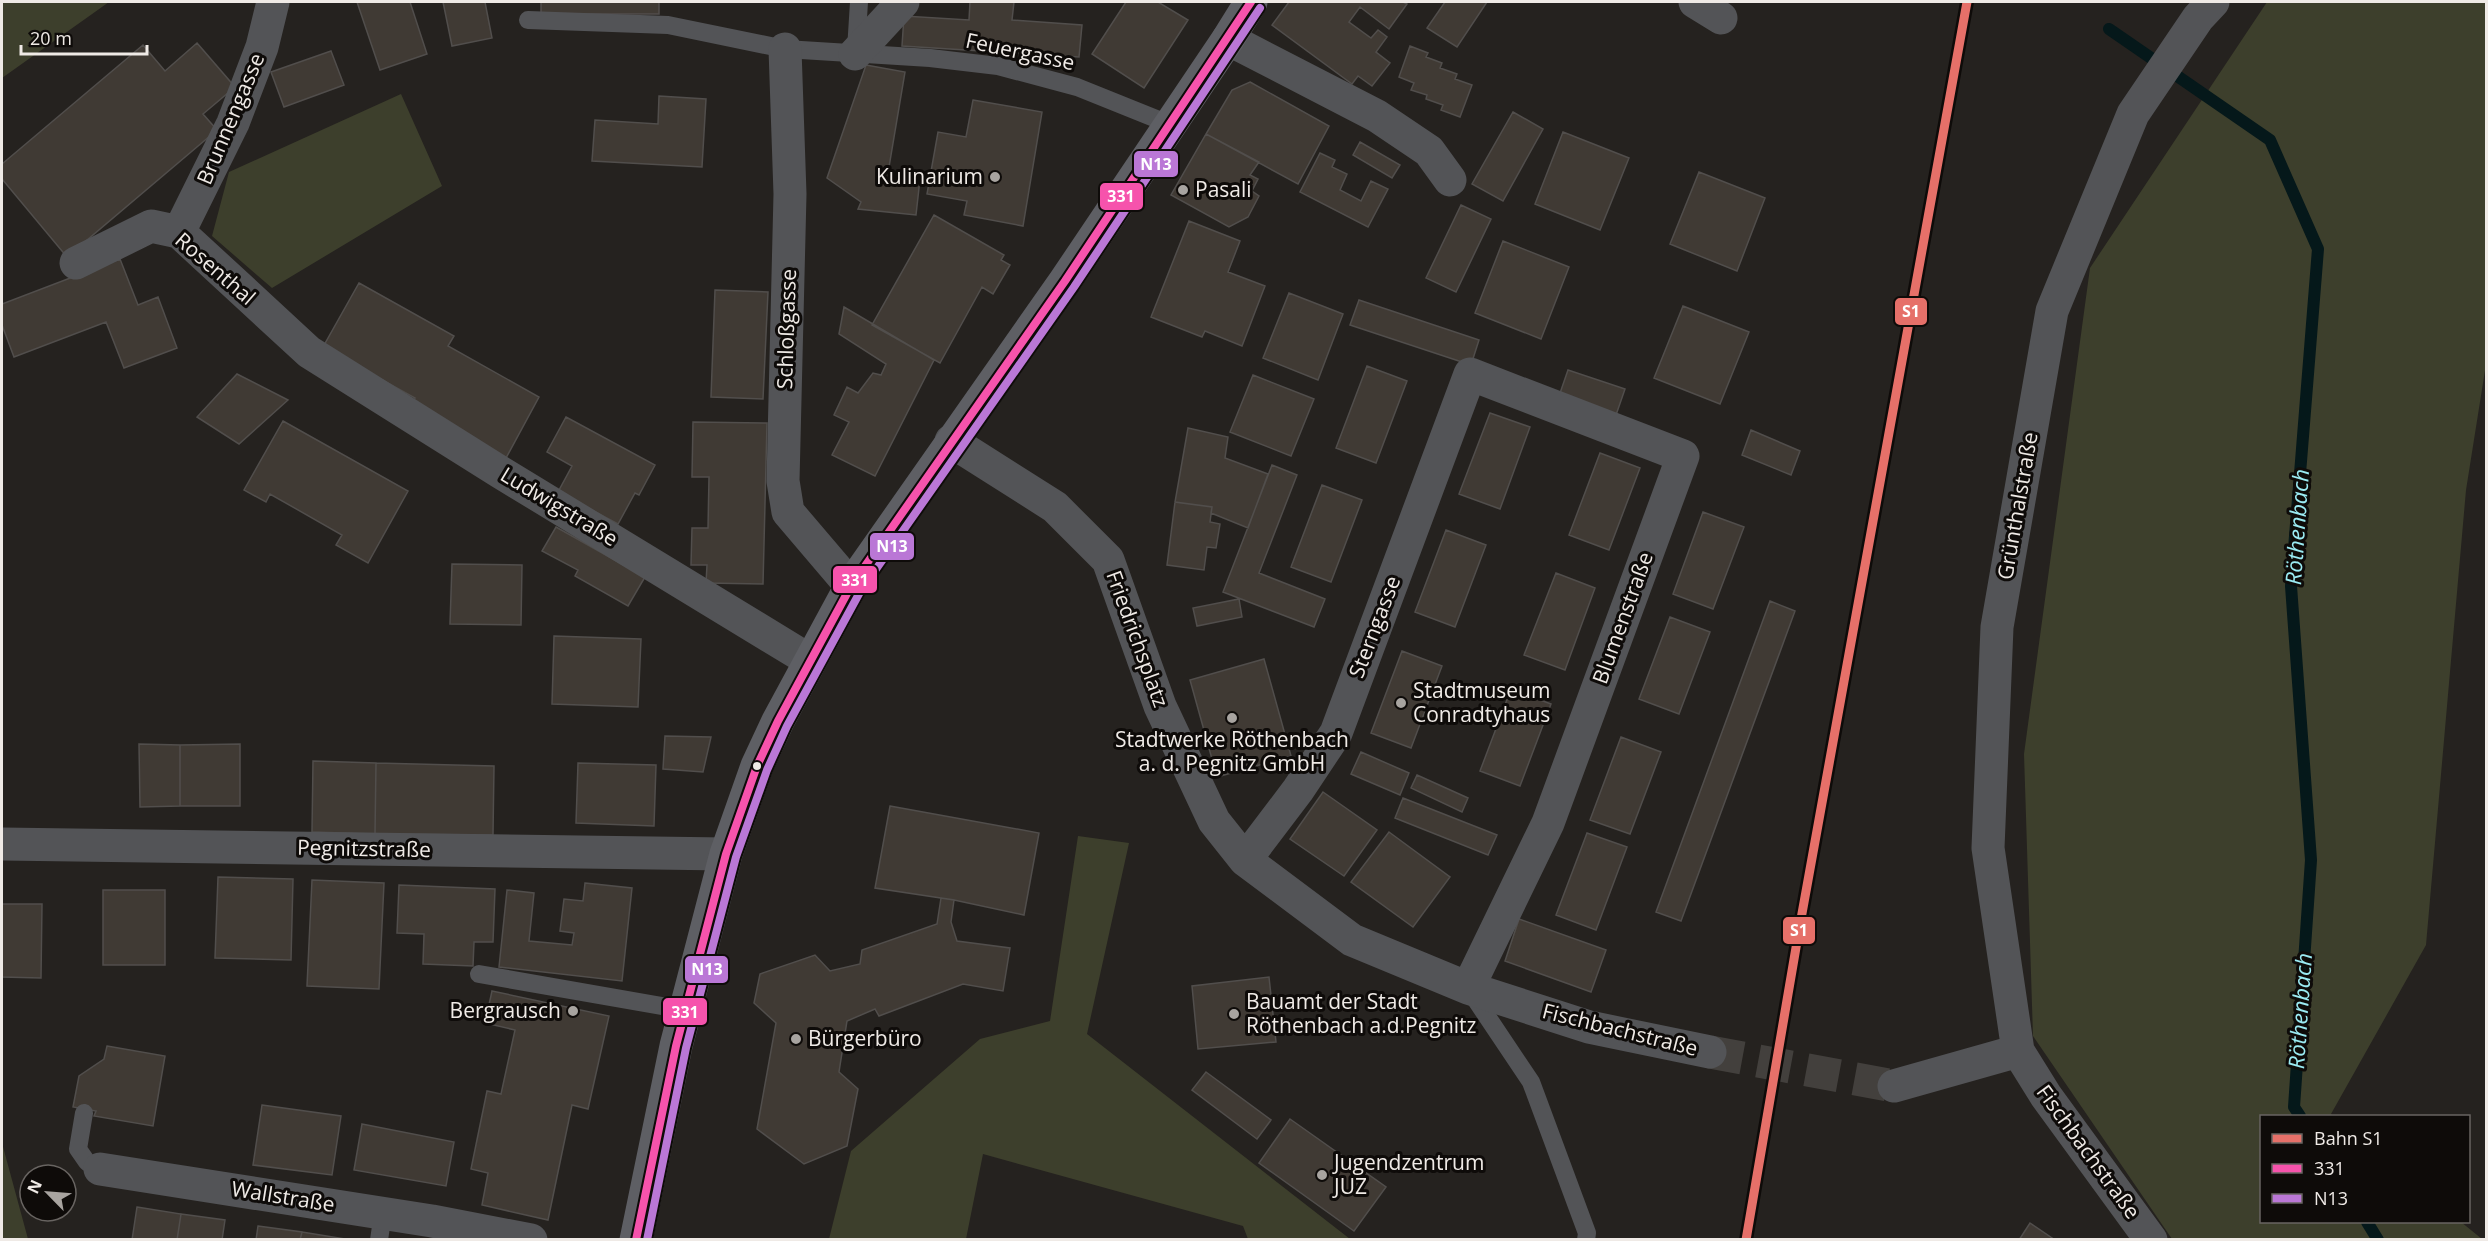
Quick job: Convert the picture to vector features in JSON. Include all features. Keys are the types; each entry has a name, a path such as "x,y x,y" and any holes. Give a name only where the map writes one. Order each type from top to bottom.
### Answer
{"main road":[{"path":"636,1239 685,1010 726,854 757,766 809,660 851,586 1065,281 1251,2"}],"street":[{"name":"Brunnengasse","path":"179,232 233,123 262,47 273,2"},
{"path":"855,54 903,2"},
{"name":"Grünthalstraße","path":"2018,1051 1988,848 1997,627 2052,311 2133,114 2205,10"},
{"path":"1228,39 1377,116 1429,151 1450,180"},
{"name":"Schloßgasse","path":"785,49 790,194 783,481 788,512 851,586"},
{"name":"Rosenthal","path":"76,263 151,226 179,232 309,352"},
{"name":"Ludwigstraße","path":"309,352 500,472 809,660"},
{"name":"Sterngasse","path":"1245,860 1298,790 1336,733 1470,374"},
{"name":"Blumenstraße","path":"1468,988 1548,823 1683,456 1470,374"},
{"name":"Friedrichsplatz","path":"951,441 1055,507 1108,560 1160,706 1214,821 1245,860"},
{"name":"Pegnitzstraße","path":"2,844 726,854"},
{"name":"Fischbachstraße","path":"1245,860 1352,940 1468,988 1589,1027 1710,1052"},
{"path":"1894,1086 2018,1051"},
{"name":"Fischbachstraße","path":"2018,1051 2046,1095 2151,1239"},
{"name":"Wallstraße","path":"100,1169 381,1226 531,1239"}],"lane":[{"path":"855,54 859,2"},
{"name":"Feuergasse","path":"528,20 668,25 785,49 930,58 998,66 1077,87 1169,124"},
{"path":"479,974 685,1010"},
{"path":"1468,988 1531,1082 1587,1233 1586,1239"},
{"name":"Wallstraße","path":"84,1113 78,1149 87,1162 100,1169"}],"green space":[{"path":"2,2 109,2 2,78"},
{"path":"2267,2 2486,2 2486,364 2466,490 2426,945 2332,1115 2260,1115 2260,1223 2462,1223 2482,1239 2172,1239 2033,1036 2024,754 2090,268"},
{"path":"401,94 442,186 272,288 212,236 229,172"},
{"path":"1078,836 1129,843 1087,1034 1350,1239 1248,1239 1243,1226 983,1154 966,1239 829,1239 851,1151 980,1039 1050,1021"},
{"path":"2,1143 18,1202 18,1223 24,1223 28,1239 2,1239"}],"building":[{"path":"357,2 410,2 427,54 380,70"},
{"path":"443,2 485,2 492,38 452,46"},
{"path":"541,2 659,2 659,14 541,14"},
{"path":"970,2 1014,2 1012,20 1082,25 1079,57 902,46 904,16 969,20"},
{"path":"1126,2 1158,2 1188,20 1144,88 1092,54"},
{"path":"1289,2 1403,2 1407,4 1389,29 1360,7 1349,22 1371,38 1378,30 1387,37 1376,52 1390,63 1372,86 1358,76 1352,84 1272,25"},
{"path":"1445,2 1487,2 1457,47 1427,28"},
{"path":"197,43 235,87 203,114 217,130 67,257 2,179 2,164 143,45 165,71"},
{"path":"1410,46 1428,53 1426,57 1442,63 1440,68 1457,74 1455,79 1472,85 1460,117 1441,110 1443,105 1426,99 1427,95 1411,90 1414,83 1399,77"},
{"path":"331,51 344,85 284,107 271,72"},
{"path":"866,65 905,72 888,173 920,179 916,215 858,209 861,202 827,178"},
{"path":"1250,82 1329,126 1298,184 1206,134 1232,90"},
{"path":"659,96 706,99 702,167 592,161 595,120 658,124"},
{"path":"973,100 1042,112 1023,226 964,215 967,201 927,194 938,132 966,137"},
{"path":"1513,112 1543,129 1503,201 1472,184"},
{"path":"1563,132 1629,158 1600,230 1535,204"},
{"path":"1206,134 1259,162 1250,175 1258,179 1252,191 1259,196 1248,217 1229,227 1171,195"},
{"path":"1360,142 1400,165 1392,178 1353,155"},
{"path":"1320,153 1335,160 1332,167 1347,174 1340,190 1361,201 1371,181 1388,189 1368,227 1300,192"},
{"path":"1699,172 1765,198 1737,271 1670,244"},
{"path":"1461,205 1491,219 1456,292 1426,278"},
{"path":"934,215 1004,255 1001,260 1010,265 993,294 982,287 940,363 872,325"},
{"path":"1189,221 1240,241 1228,272 1265,286 1242,346 1205,331 1202,337 1151,317"},
{"path":"1503,241 1569,267 1541,339 1475,313"},
{"path":"120,259 138,305 158,297 177,348 124,368 106,322 14,357 2,325 2,304"},
{"path":"359,283 454,336 448,346 539,397 506,458 411,405 415,398 323,347"},
{"path":"715,290 768,292 763,399 711,397"},
{"path":"1289,293 1343,314 1318,380 1263,358"},
{"path":"1359,300 1479,340 1471,365 1350,325"},
{"path":"1683,306 1749,332 1720,404 1654,378"},
{"path":"844,307 934,360 875,476 832,455 849,422 834,415 847,387 858,393 873,373 881,375 886,364 839,334"},
{"path":"1367,366 1407,381 1376,463 1336,448"},
{"path":"1568,370 1625,389 1616,415 1559,396"},
{"path":"237,374 288,400 239,444 197,417"},
{"path":"1253,375 1314,399 1291,456 1230,432"},
{"path":"1490,413 1530,427 1500,509 1459,494"},
{"path":"566,417 655,465 639,495 635,493 618,524 558,492 572,466 547,452"},
{"path":"283,421 408,491 368,563 336,545 342,535 270,494 266,502 244,490"},
{"path":"693,422 767,423 763,584 706,583 707,565 691,565 692,528 708,528 709,477 692,477"},
{"path":"1188,428 1228,437 1225,458 1268,474 1248,528 1211,513 1212,507 1175,502"},
{"path":"1751,430 1800,451 1791,475 1742,455"},
{"path":"1600,453 1640,468 1609,550 1569,535"},
{"path":"1272,465 1297,475 1259,573 1325,599 1314,627 1223,592"},
{"path":"1322,485 1362,500 1331,582 1291,567"},
{"path":"1175,502 1212,507 1210,522 1220,524 1216,548 1207,547 1204,570 1167,565"},
{"path":"1703,512 1744,527 1713,609 1673,594"},
{"path":"556,527 645,577 628,606 575,576 578,570 542,551"},
{"path":"1446,530 1486,545 1455,627 1415,612"},
{"path":"452,564 522,565 521,625 450,624"},
{"path":"1556,573 1595,588 1565,670 1524,655"},
{"path":"1239,599 1242,617 1197,626 1193,608"},
{"path":"1770,601 1795,611 1681,921 1656,912"},
{"path":"1670,617 1710,632 1679,714 1639,699"},
{"path":"554,636 641,639 638,707 552,704"},
{"path":"1402,651 1442,666 1411,748 1371,733"},
{"path":"1264,659 1291,756 1217,777 1190,680"},
{"path":"1511,689 1551,704 1520,786 1480,771"},
{"path":"665,736 711,737 703,772 663,769"},
{"path":"1621,737 1661,752 1630,834 1590,820"},
{"path":"139,744 180,745 180,806 140,807"},
{"path":"240,744 240,806 180,806 180,745"},
{"path":"1361,752 1409,773 1400,795 1351,774"},
{"path":"313,761 376,763 375,834 312,832"},
{"path":"376,763 494,766 493,835 375,834"},
{"path":"578,763 656,765 654,826 576,823"},
{"path":"1417,775 1468,798 1462,812 1411,788"},
{"path":"1323,792 1377,830 1344,876 1290,839"},
{"path":"1403,798 1497,835 1488,855 1395,818"},
{"path":"890,806 1039,833 1024,915 954,900 875,888"},
{"path":"1389,832 1450,877 1413,927 1351,882"},
{"path":"1587,833 1627,847 1596,930 1556,915"},
{"path":"218,877 293,879 291,960 215,958"},
{"path":"312,880 384,883 379,989 307,986"},
{"path":"585,883 632,888 622,981 499,967 507,890 534,893 529,941 572,945 574,933 560,931 564,899 583,901"},
{"path":"399,885 495,889 493,942 474,942 473,966 423,964 424,934 397,933"},
{"path":"103,890 165,890 165,965 103,965"},
{"path":"941,898 954,900 951,922 957,941 1010,948 1003,991 963,984 879,1016 875,1009 847,1021 839,1072 858,1089 847,1146 804,1164 757,1129 776,1023 754,1003 760,974 815,955 830,971 860,964 862,950 937,924"},
{"path":"2,904 42,904 41,978 2,977"},
{"path":"1519,919 1606,950 1591,992 1505,961"},
{"path":"1269,977 1276,1042 1198,1049 1192,986"},
{"path":"492,991 609,1016 588,1109 572,1105 548,1220 482,1205 488,1173 471,1169 487,1091 501,1094 515,1030 485,1023"},
{"path":"107,1046 165,1056 153,1126 94,1116 96,1111 73,1107 79,1076 104,1059"},
{"path":"1206,1072 1271,1120 1257,1139 1192,1090"},
{"path":"262,1105 341,1116 332,1175 253,1165"},
{"name":"Jugendzentrum JUZ","path":"1290,1119 1386,1187 1354,1231 1259,1163"},
{"path":"362,1124 454,1142 446,1186 354,1170"},
{"path":"137,1207 181,1214 177,1240 132,1240"},
{"path":"181,1214 225,1220 222,1240 177,1240"},
{"path":"2030,1223 2055,1240 2019,1240"},
{"path":"258,1226 302,1232 300,1240 256,1240"},
{"path":"302,1232 345,1239 300,1240"}],"waterway":[{"name":"Röthenbach","path":"2109,29 2270,140 2318,249 2291,586 2311,860 2294,1107 2299,1115"},
{"name":"Röthenbach","path":"2368,1223 2378,1240"}],"tunnel":[{"path":"1710,1052 1894,1086"}],"rail line":[{"name":"S1","path":"1746,1240 1799,930 1967,2"}],"transit line":[{"name":"331","path":"636,1240 676,1046 726,854 757,766 778,721 851,586 1065,281 1251,2"},
{"name":"N13","path":"647,1240 686,1048 736,857 767,770 787,726 860,592 1074,287 1260,8"}],"place":[{"name":"Kulinarium","path":"995,177"},
{"name":"Pasali","path":"1183,190"},
{"name":"Stadtmuseum Conradtyhaus","path":"1401,703"},
{"name":"Stadtwerke Röthenbach a. d. Pegnitz GmbH","path":"1232,718"},
{"name":"Bergrausch","path":"573,1011"},
{"name":"Bauamt der Stadt Röthenbach a.d.Pegnitz","path":"1234,1014"},
{"name":"Bürgerbüro","path":"796,1039"},
{"name":"Jugendzentrum JUZ","path":"1322,1175"}]}
